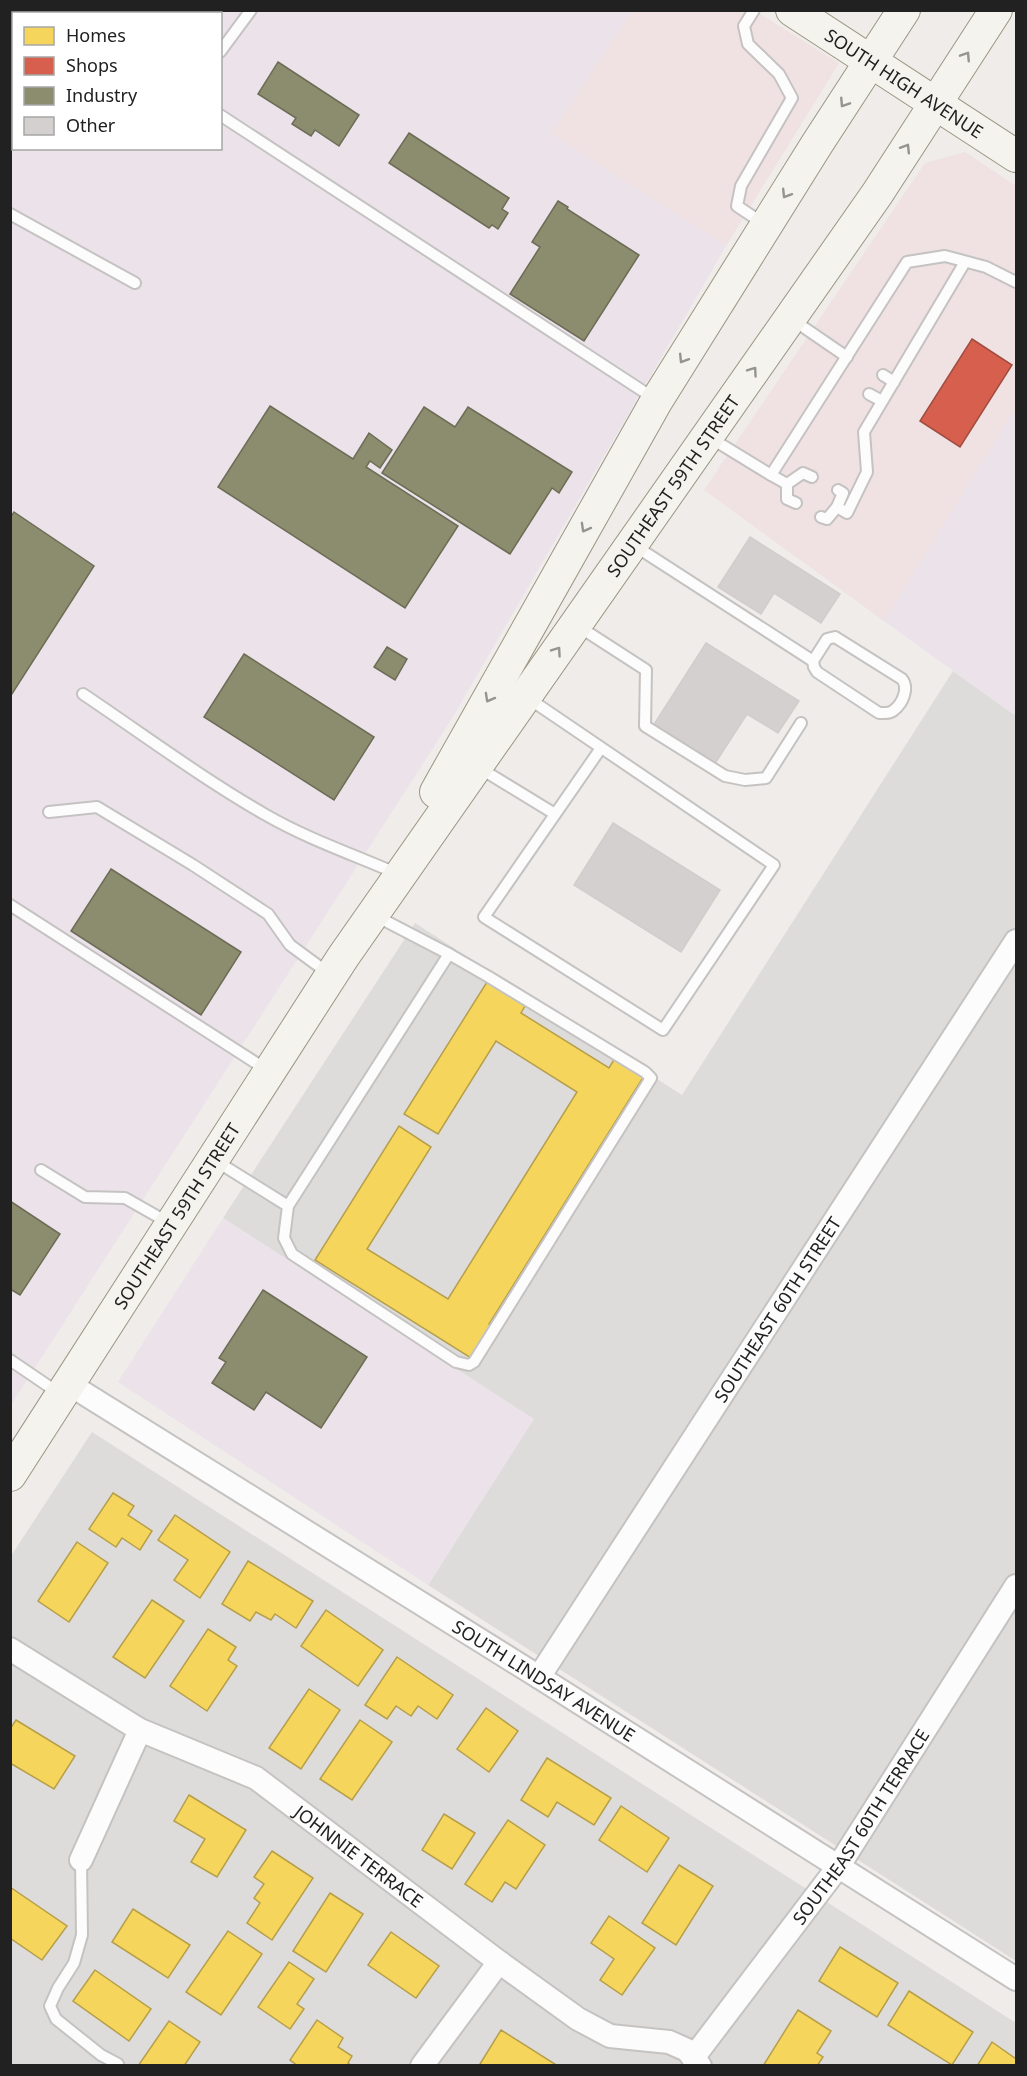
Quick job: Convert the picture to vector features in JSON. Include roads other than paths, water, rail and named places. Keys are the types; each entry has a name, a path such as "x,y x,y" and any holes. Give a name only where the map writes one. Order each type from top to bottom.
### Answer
{"main road":[{"name":"SOUTH HIGH AVENUE","path":"792,10 1017,156"},
{"name":"SOUTHEAST 59TH STREET","path":"337,966 657,400 904,10"},
{"name":"SOUTHEAST 59TH STREET","path":"10,1476 337,966 877,194 996,10"}],"street":[{"name":"SOUTHEAST 60TH STREET","path":"539,1677 1017,941"},
{"name":"SOUTH LINDSAY AVENUE","path":"66,1389 539,1677 1017,1979"},
{"name":"SOUTHEAST 60TH TERRACE","path":"697,2062 838,1867 1017,1586"},
{"name":"JOHNNIE TERRACE","path":"10,1649 140,1730 256,1778 578,2019 610,2036 669,2042 687,2050 697,2062"},
{"path":"81,1860 140,1730"},
{"path":"422,2066 499,1962"}],"lane":[{"path":"222,49 251,10"},
{"path":"754,10 744,26 748,44 779,74 792,98 741,186 736,206 766,226"},
{"path":"222,116 657,400"},
{"path":"10,214 135,284"},
{"path":"771,475 841,377 851,357 884,310 896,290 907,262 945,256 986,267 1017,282"},
{"path":"837,507 846,513 867,472 864,432 965,262"},
{"path":"924,308 934,314"},
{"path":"790,319 851,357"},
{"path":"912,327 922,333"},
{"path":"898,349 909,356"},
{"path":"883,375 894,382"},
{"path":"869,394 882,401"},
{"path":"708,436 787,484"},
{"path":"787,484 803,472 812,477"},
{"path":"787,484 787,499 796,503"},
{"path":"821,517 827,519 837,507 843,493 838,490"},
{"path":"632,544 813,661"},
{"path":"576,624 646,670 645,726 725,776 746,780 766,778 801,723"},
{"path":"835,637 902,679 906,684 906,692 894,711 879,713 818,672 813,667 813,661 827,639 835,637"},
{"path":"83,694 268,816 311,838 392,871"},
{"path":"525,697 601,748 774,865 663,1030 484,917 601,748"},
{"path":"476,766 555,814"},
{"path":"48,813 97,807 193,865 267,914 290,945 337,966"},
{"path":"10,905 270,1072"},
{"path":"372,915 449,954 645,1072 651,1078 474,1362 469,1365 456,1362 292,1254 284,1238 288,1206 449,954"},
{"path":"213,1160 288,1206"},
{"path":"41,1170 85,1197 124,1198 171,1224"},
{"path":"10,1360 66,1389"},
{"path":"81,1860 82,1935 74,1963 50,2006 56,2019 101,2055 118,2064"}]}
